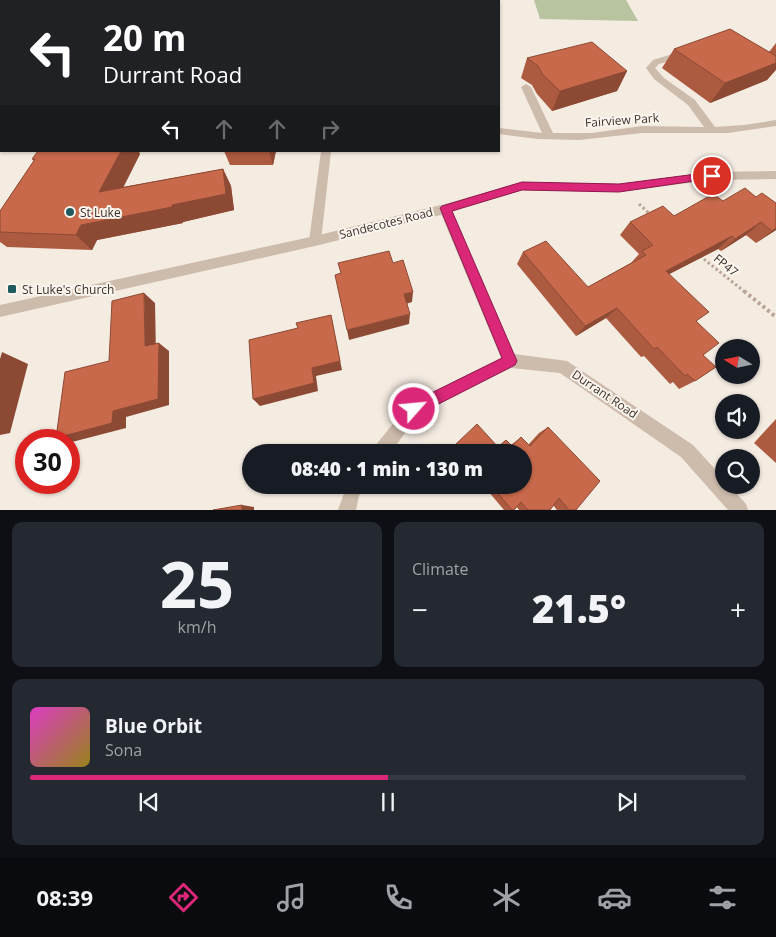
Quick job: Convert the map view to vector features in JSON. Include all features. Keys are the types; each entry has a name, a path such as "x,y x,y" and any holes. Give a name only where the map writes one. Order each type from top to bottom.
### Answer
{"street":[{"path":"676,56 656,62 650,68 655,77 683,95 702,114 711,129"},
{"path":"526,88 549,136"},
{"name":"Fairview Park","path":"500,131 549,136 604,135 645,128 744,128 776,123"},
{"path":"315,241 326,152"},
{"name":"Sandecotes Road","path":"0,311 315,241 522,186 619,188 712,176 776,175"},
{"path":"387,444 414,409 510,361 445,208"},
{"name":"Durrant Road","path":"510,361 562,366 687,451 740,510"},
{"path":"347,510 351,494"}],"path":[{"path":"619,188 656,218"},
{"name":"FP47","path":"700,255 776,317"}],"green space":[{"path":"534,0 626,0 638,21 540,19"}],"building":[{"path":"730,29 776,56 776,63 725,83 674,49"},
{"path":"592,42 627,71 560,91 543,75 538,66 527,58"},
{"path":"37,152 120,152 99,192 223,169 226,194 81,225 76,235 0,232 0,211 35,159 32,159"},
{"path":"745,188 756,197 762,193 776,203 776,228 772,231 761,222 735,239 732,236 666,271 709,312 696,321 715,339 715,346 703,355 715,368 695,381 687,374 685,376 657,347 654,349 617,308 585,326 523,252 546,241 588,287 646,255 642,251 653,245 630,222 663,206 674,216 713,194 723,201"},
{"path":"389,251 393,263 403,260 413,292 404,294 410,314 347,330 335,275 341,273 338,263"},
{"path":"144,293 145,346 159,343 158,399 113,411 112,423 80,432 80,429 57,429 65,372 109,361 112,301"},
{"path":"331,315 340,361 312,368 314,383 253,399 249,340 298,328 296,323"},
{"path":"477,424 495,444 456,444"},
{"path":"548,427 600,481 576,510 569,510 559,498 550,510 528,510 521,502 512,510 499,494 532,494 532,444"},
{"path":"521,437 528,444 514,444"},
{"path":"506,440 510,444 501,444"},
{"path":"242,505 242,510 213,510"}],"place":[{"name":"St Luke","path":"70,212"},
{"name":"St Luke's Church","path":"12,289"}],"route":[{"path":"414,409 510,361 445,208 522,186 619,188 712,176"}]}
